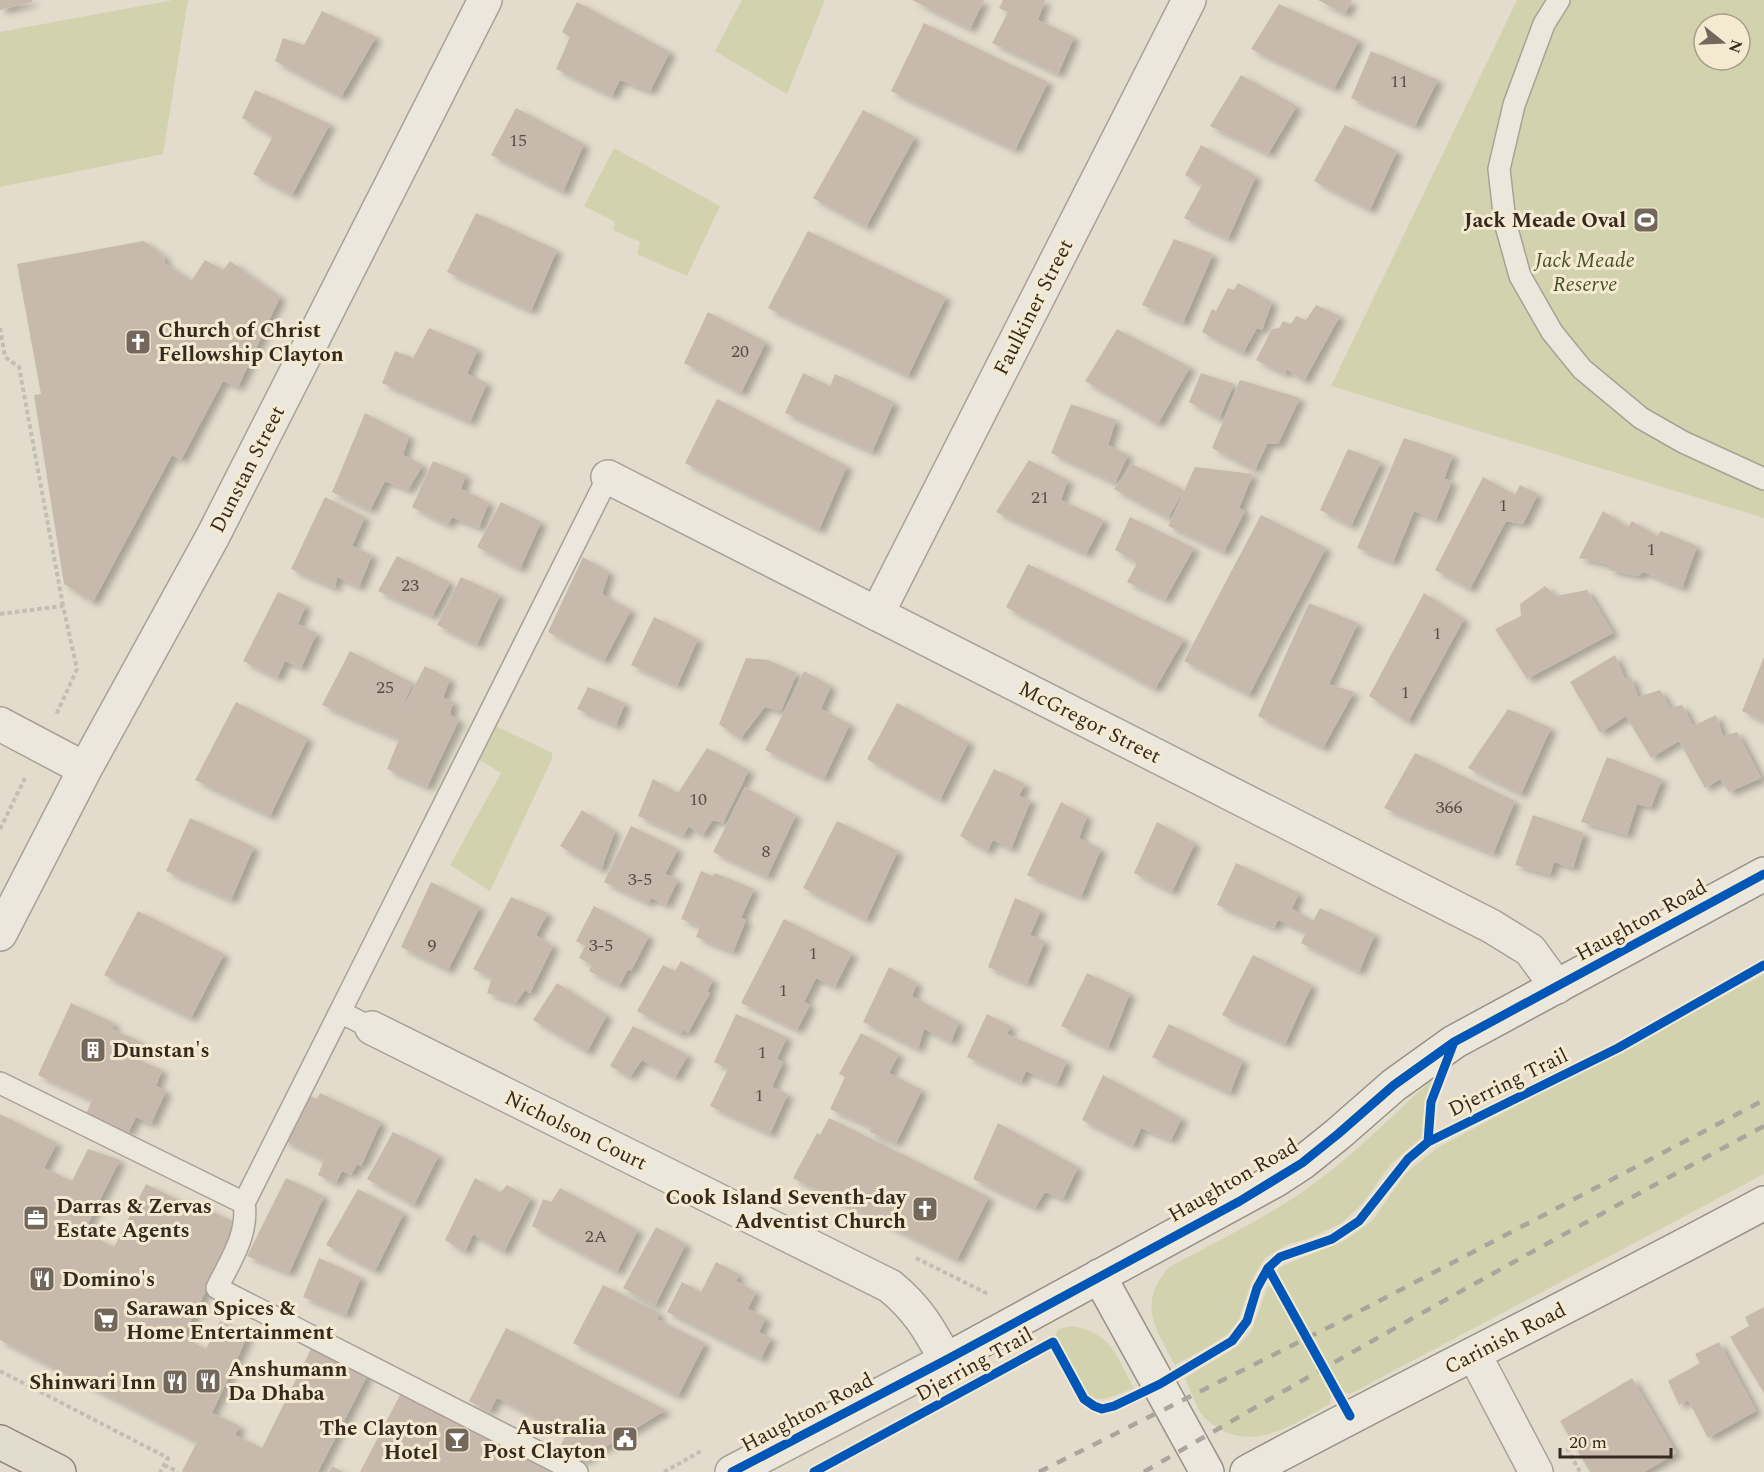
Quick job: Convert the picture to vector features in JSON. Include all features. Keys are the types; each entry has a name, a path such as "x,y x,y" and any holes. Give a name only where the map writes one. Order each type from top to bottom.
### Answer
{"main road":[{"path":"0,1442 58,1472"}],"street":[{"name":"Dunstan Street","path":"0,934 85,769 213,536 484,0"},
{"name":"Faulkiner Street","path":"877,615 1189,0"},
{"name":"McGregor Street","path":"608,477 1491,926 1530,950 1557,987"},
{"path":"0,724 85,769"},
{"name":"Haughton Road","path":"732,1472 946,1360 1276,1180 1329,1142 1394,1085 1454,1042 1764,874"},
{"name":"Nicholson Court","path":"372,1028 890,1286 910,1303 928,1326 946,1360"},
{"name":"Carinish Road","path":"1246,1472 1764,1203"},
{"path":"1099,1276 1207,1472"},
{"path":"1474,1354 1536,1472"}],"lane":[{"path":"1559,0 1544,24 1514,105 1499,169 1505,222 1520,276 1552,332 1582,369 1632,411 1683,442 1764,478"},
{"path":"577,1472 217,1288 242,1236 246,1216 244,1203 608,477"},
{"path":"340,1012 372,1028"},
{"path":"0,1083 244,1203"}],"path":[{"path":"0,328 5,357 19,368 63,606 77,669 0,829"},
{"path":"0,614 63,606"},
{"path":"0,1371 168,1458 160,1472"},
{"path":"164,1465 178,1472"}],"green space":[{"path":"173,0 188,0 163,154 0,187 0,32"},
{"path":"742,0 825,0 787,94 715,51"},
{"name":"Jack Meade Reserve","path":"1517,0 1764,0 1764,518 1331,386"},
{"path":"614,148 720,206 687,276 637,254 640,242 613,230 615,222 584,206"},
{"path":"494,725 552,753 552,759 490,891 450,865 501,773 476,758"},
{"path":"1764,974 1764,1174 1350,1394 1342,1391 1280,1281 1278,1269 1344,1241 1372,1221 1406,1173 1437,1148"},
{"path":"1437,1075 1427,1098 1422,1137 1391,1164 1362,1204 1342,1223 1310,1238 1286,1245 1265,1258 1253,1278 1239,1319 1229,1333 1175,1365 1152,1316 1154,1293 1169,1267 1260,1218 1329,1173"},
{"path":"1268,1286 1273,1288 1331,1395 1330,1404 1293,1425 1267,1435 1240,1436 1220,1429 1203,1416 1185,1378 1238,1346 1251,1332"},
{"path":"1072,1326 1085,1329 1104,1340 1117,1356 1134,1388 1107,1398 1089,1399 1055,1337 1058,1329"}],"building":[{"path":"0,0 32,0 32,2 0,10"},
{"path":"912,0 984,0 970,29"},
{"path":"1003,0 1045,0 1038,20 1074,37 1058,74 992,43 1008,12 999,8"},
{"path":"1318,0 1352,0 1345,14"},
{"path":"577,2 670,52 650,91 620,80 612,96 556,69 570,37 562,32"},
{"path":"1279,4 1359,40 1334,89 1251,49"},
{"path":"322,11 376,37 341,97 275,61 283,38 304,45"},
{"path":"924,23 1048,82 1015,150 891,91"},
{"path":"1371,51 1438,80 1415,126 1351,98"},
{"path":"1241,75 1297,106 1268,154 1210,126"},
{"path":"255,90 330,124 292,195 253,174 273,136 242,118"},
{"path":"516,108 584,144 563,192 491,155"},
{"path":"863,110 915,137 866,227 813,198"},
{"path":"1345,125 1397,151 1370,210 1314,181"},
{"path":"1201,145 1256,176 1228,239 1184,218 1202,185 1185,175"},
{"path":"476,213 557,250 531,311 447,272"},
{"path":"808,231 946,297 908,376 768,308"},
{"path":"1174,239 1213,254 1183,323 1142,305"},
{"path":"144,241 164,256 165,263 191,281 205,260 223,270 230,261 280,297 238,387 223,381 181,460 172,455 93,602 64,584 34,395 41,394 17,264"},
{"path":"1238,283 1272,302 1262,330 1257,328 1243,353 1202,332 1212,309 1216,311 1228,288 1234,290"},
{"path":"1316,305 1340,316 1304,381 1287,369 1285,374 1256,360 1272,329 1279,328 1283,321 1291,324 1296,316 1306,320"},
{"path":"708,312 766,342 741,393 684,363"},
{"path":"429,328 478,349 467,374 487,383 470,422 382,383 395,351 413,358"},
{"path":"1117,329 1190,367 1158,424 1085,381"},
{"path":"803,373 830,386 835,374 894,402 872,452 785,413"},
{"path":"1201,373 1234,384 1219,419 1189,402"},
{"path":"1240,380 1300,398 1278,444 1267,444 1255,470 1212,448"},
{"path":"717,399 847,466 819,530 685,463"},
{"path":"1071,404 1116,420 1108,445 1128,455 1115,483 1051,453"},
{"path":"365,413 409,436 403,455 423,465 408,490 385,481 370,510 332,492"},
{"path":"1404,438 1453,455 1444,479 1452,481 1436,520 1414,511 1393,562 1357,548"},
{"path":"1348,449 1381,462 1351,526 1320,510"},
{"path":"1029,460 1068,480 1061,500 1104,520 1086,554 996,512"},
{"path":"433,461 466,475 461,489 489,502 479,528 452,517 448,525 412,507"},
{"path":"1132,464 1184,490 1168,518 1114,489"},
{"path":"1195,467 1253,474 1239,508 1245,511 1224,552 1168,526"},
{"path":"1483,477 1515,495 1520,485 1538,494 1523,524 1506,521 1470,589 1435,570"},
{"path":"325,497 365,517 352,546 372,555 359,587 337,577 335,588 291,569"},
{"path":"501,502 541,522 520,569 477,547"},
{"path":"1603,511 1628,527 1632,521 1657,536 1661,531 1697,546 1682,588 1644,572 1638,576 1609,570 1611,565 1579,558"},
{"path":"1261,515 1326,548 1249,695 1184,661"},
{"path":"1130,517 1194,548 1165,600 1127,582 1137,563 1115,550"},
{"path":"397,556 450,582 432,616 378,591"},
{"path":"583,557 609,572 602,594 631,610 604,661 548,632"},
{"path":"1028,564 1184,639 1155,689 1006,607"},
{"path":"461,577 500,595 477,645 437,625"},
{"path":"1545,586 1556,596 1587,590 1613,633 1527,679 1495,629 1521,616 1520,604"},
{"path":"278,592 306,605 298,624 317,633 301,668 285,661 277,678 243,661"},
{"path":"1424,593 1464,619 1408,722 1369,696"},
{"path":"1309,603 1358,623 1329,684 1354,692 1323,748 1258,716"},
{"path":"654,617 698,639 677,686 631,665"},
{"path":"350,651 413,683 394,724 425,666 450,679 443,698 453,701 450,715 459,720 427,787 387,769 399,739 322,705"},
{"path":"1615,655 1625,679 1631,677 1638,697 1660,690 1670,708 1682,705 1693,726 1716,715 1723,736 1737,732 1761,778 1729,792 1720,779 1705,788 1679,741 1651,758 1626,716 1600,733 1570,682"},
{"path":"1764,657 1764,721 1742,711"},
{"path":"746,658 768,660 797,673 781,711 765,707 740,739 719,724"},
{"path":"804,671 831,686 821,709 850,724 824,779 765,750"},
{"path":"588,687 625,703 616,726 577,709"},
{"path":"236,702 308,738 270,816 195,780"},
{"path":"897,703 969,742 940,800 867,759"},
{"path":"1508,709 1551,728 1521,794 1468,768"},
{"path":"707,748 749,770 723,823 713,820 702,836 689,826 683,836 638,816 653,779 678,793"},
{"path":"1415,753 1515,801 1493,854 1384,808"},
{"path":"1607,757 1662,779 1651,807 1637,804 1627,835 1581,822"},
{"path":"994,769 1025,784 1019,796 1031,800 1011,849 993,840 987,851 960,836"},
{"path":"745,787 796,815 767,877 713,852"},
{"path":"1061,802 1087,816 1079,838 1101,849 1081,897 1027,875"},
{"path":"582,810 615,831 601,870 560,846"},
{"path":"1533,815 1584,833 1573,868 1554,862 1550,875 1515,865"},
{"path":"190,818 254,847 231,900 166,871"},
{"path":"837,821 898,851 866,920 803,888"},
{"path":"1157,822 1195,843 1172,892 1134,873"},
{"path":"631,826 678,849 665,874 678,880 666,905 651,898 648,903 604,882"},
{"path":"1236,863 1299,893 1292,909 1313,921 1320,908 1375,934 1359,972 1301,943 1306,932 1278,920 1274,928 1217,905"},
{"path":"701,871 713,876 715,873 754,889 741,918 746,920 733,952 696,937 700,926 681,919"},
{"path":"431,882 480,907 448,970 401,947"},
{"path":"511,897 548,913 536,935 553,946 530,993 525,990 516,1003 487,993 492,978 473,969"},
{"path":"1015,898 1041,910 1030,935 1045,941 1027,984 988,967"},
{"path":"594,906 649,936 631,971 628,969 619,986 589,971 592,965 579,958 585,946 576,941"},
{"path":"138,911 224,954 191,1018 104,975"},
{"path":"784,919 852,953 835,987 816,978 804,1002 810,1005 797,1030 741,1003"},
{"path":"1253,955 1312,985 1285,1044 1222,1015"},
{"path":"681,961 713,980 707,992 710,993 688,1033 683,1030 680,1034 637,1011 663,965 675,971"},
{"path":"889,967 917,983 912,996 959,1022 951,1042 924,1029 918,1049 863,1022"},
{"path":"1087,973 1130,993 1108,1048 1061,1026"},
{"path":"557,983 607,1015 587,1052 533,1020"},
{"name":"Dunstan's","path":"71,1003 114,1023 112,1029 141,1042 133,1057 162,1070 156,1086 166,1091 151,1124 136,1117 128,1133 86,1114 92,1100 38,1075"},
{"path":"736,1014 787,1037 777,1059 783,1062 772,1087 788,1094 770,1134 710,1106 728,1069 714,1062"},
{"path":"987,1014 1011,1026 1007,1034 1067,1061 1057,1084 1026,1071 1021,1082 967,1057"},
{"path":"1169,1024 1243,1060 1230,1093 1152,1057"},
{"path":"633,1026 688,1055 675,1078 642,1060 630,1077 610,1066"},
{"path":"861,1033 899,1054 889,1073 922,1090 896,1143 870,1132 871,1127 830,1109 845,1077 839,1074"},
{"path":"1103,1075 1182,1118 1171,1140 1141,1128 1133,1146 1082,1120"},
{"path":"320,1093 381,1122 361,1166 357,1164 351,1175 342,1171 336,1183 318,1175 324,1160 283,1140 304,1094 317,1099"},
{"path":"0,1114 57,1143 44,1168 72,1181 88,1149 120,1160 84,1232 114,1247 146,1184 191,1206 193,1202 232,1221 235,1232 183,1337 206,1349 220,1321 248,1335 212,1413 240,1426 235,1435 262,1448 312,1347 368,1374 318,1472 184,1472 182,1471 197,1442 0,1340"},
{"path":"829,1118 989,1197 957,1260 793,1178 817,1133 820,1135"},
{"path":"998,1123 1078,1167 1063,1199 1045,1192 1035,1208 973,1179"},
{"path":"393,1132 439,1155 414,1205 367,1179"},
{"path":"286,1178 324,1196 289,1273 247,1256"},
{"path":"475,1178 500,1193 507,1185 531,1198 504,1252 473,1234 465,1252 445,1240"},
{"path":"560,1188 638,1230 617,1272 532,1226 543,1199 551,1202"},
{"path":"358,1189 404,1213 375,1271 326,1245"},
{"path":"656,1227 686,1244 655,1306 623,1288"},
{"path":"319,1258 361,1277 346,1315 303,1297"},
{"path":"716,1262 739,1274 736,1281 756,1292 748,1309 766,1318 759,1332 771,1338 761,1359 667,1312 682,1282 701,1292"},
{"path":"603,1285 659,1313 657,1319 705,1343 678,1396 573,1343"},
{"path":"1764,1307 1764,1393 1730,1337 1749,1326 1745,1317"},
{"path":"506,1328 666,1410 582,1461 559,1449 566,1434 497,1398 489,1412 469,1401"},
{"path":"1719,1342 1756,1411 1708,1438 1688,1400 1679,1405 1668,1381 1700,1363 1695,1354"},
{"path":"1632,1378 1676,1453 1644,1472 1590,1472 1560,1421"},
{"name":"The Clayton Hotel","path":"402,1391 435,1408 553,1472 360,1472"},
{"path":"332,1466 343,1472 329,1472"}],"railway":[{"path":"1039,1472 1339,1322 1764,1100"},
{"path":"1144,1472 1452,1296 1764,1126"}],"cycle path":[{"name":"Djerring Trail","path":"732,1472 946,1360 1240,1201 1302,1163 1394,1085 1454,1042 1764,874"},
{"name":"Djerring Trail","path":"814,1472 1053,1342 1084,1399 1094,1406 1102,1409 1114,1406 1160,1384 1232,1341 1247,1321 1257,1288 1268,1268 1280,1257 1332,1239 1359,1221 1408,1159 1428,1142 1618,1048 1764,965"},
{"name":"Djerring Trail","path":"1428,1142 1431,1102 1454,1042"},
{"path":"1268,1268 1350,1416"}],"place":[{"name":"Jack Meade Oval","path":"1646,220"},
{"name":"Church of Christ Fellowship Clayton","path":"138,342"},
{"name":"Dunstan's","path":"93,1050"},
{"name":"Cook Island Seventh-day Adventist Church","path":"925,1209"},
{"name":"Darras & Zervas Estate Agents","path":"36,1218"},
{"name":"Domino's","path":"42,1279"},
{"name":"Sarawan Spices & Home Entertainment","path":"106,1320"},
{"name":"Anshumann Da Dhaba","path":"208,1381"},
{"name":"Shinwari Inn","path":"175,1382"},
{"name":"Australia Post Clayton","path":"625,1439"},
{"name":"The Clayton Hotel","path":"457,1440"}]}
